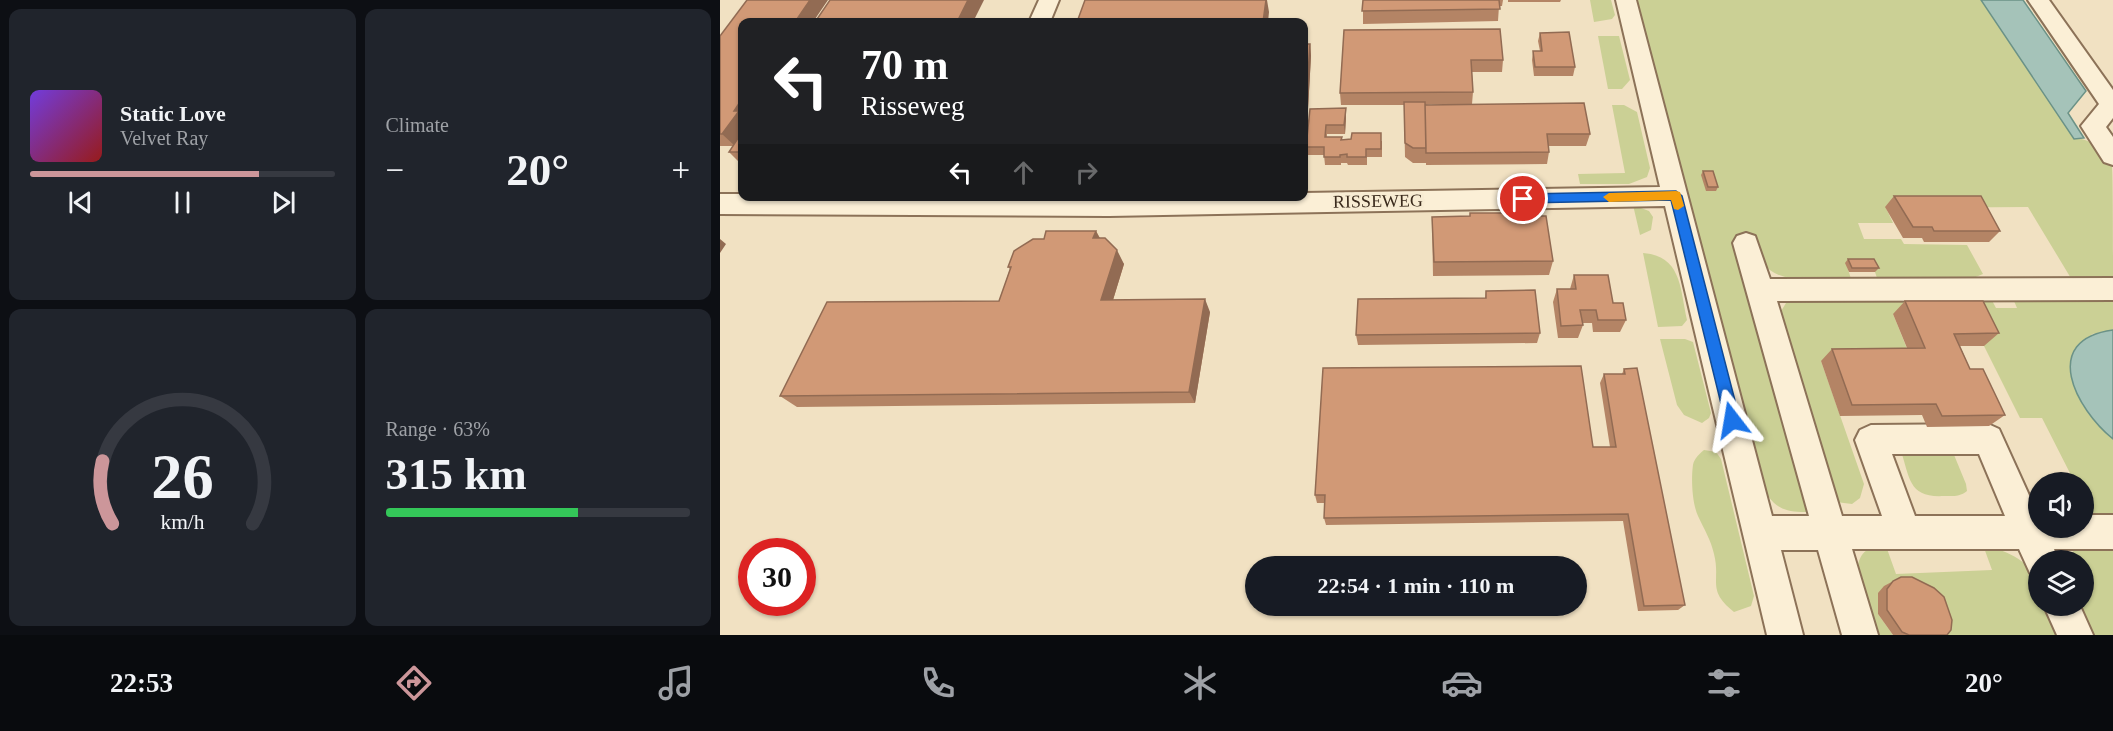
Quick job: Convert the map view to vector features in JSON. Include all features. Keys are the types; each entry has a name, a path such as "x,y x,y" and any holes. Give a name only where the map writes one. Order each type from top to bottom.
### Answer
{"street":[{"path":"1042,18 1049,0"},
{"path":"1626,0 1785,635"},
{"path":"2038,0 2112,106 2093,126 2113,156"},
{"name":"RISSEWEG","path":"991,201 1109,206 1676,196"},
{"name":"RISSEWEG","path":"720,204 905,201"},
{"path":"1746,243 1860,635"},
{"path":"1760,290 2113,289"},
{"path":"1904,532 1871,440 1988,440 2036,546"},
{"path":"1761,533 1904,532 2036,546 2113,532"},
{"path":"2066,616 2075,635"}],"green space":[{"path":"1590,0 1611,0 1615,15 1612,19 1594,22"},
{"path":"1633,0 1981,0 2074,138 2097,146 2112,167 2113,279 2072,280 2028,207 1886,208 1893,223 1858,223 1864,239 1901,239 1904,244 1967,245 1983,274 1966,281 1878,281 1875,272 1846,263 1852,282 1791,279 1770,270 1763,262 1754,234 1738,234 1814,512 1783,509 1768,496 1676,168"},
{"path":"1598,36 1619,36 1630,80 1622,89 1608,89"},
{"path":"1612,105 1624,105 1637,112 1650,168 1647,177 1629,184 1580,184 1578,174 1625,173"},
{"path":"1633,205 1649,211 1653,217 1651,230 1640,235"},
{"path":"1643,253 1656,255 1665,260 1677,276 1687,320 1682,326 1658,327"},
{"path":"1988,293 1996,308 2017,308 2011,294 2113,293 2113,330 2092,334 2070,368 2075,389 2085,408 2113,439 2113,522 2094,522 2094,472 2069,472 2042,418 2020,418 1968,314 1893,314 1912,361 1821,361 1864,484 1860,498 1852,504 1836,502 1777,318 1786,303 1797,298"},
{"path":"1660,339 1685,339 1693,342 1711,413 1709,418 1702,423 1684,415 1677,405"},
{"path":"1704,450 1716,452 1721,459 1754,596 1751,606 1734,612 1725,604 1717,591 1713,549 1694,504 1693,465"},
{"path":"1952,450 1967,491 1956,496 1932,496 1917,490 1909,478 1901,451"},
{"path":"2113,544 2113,635 2083,635 2074,616 2094,616 2094,550 2074,550 2092,545"},
{"path":"1983,545 2007,553 2023,562 2028,567 2028,616 2054,616 2062,635 1940,635 1878,593 1878,614 1893,635 1871,635 1860,594 1858,566 1862,555 1871,548 1886,546 1896,574 1992,570"}],"water":[{"path":"1981,0 2023,0 2086,91 2068,113 2084,138 2074,139"},
{"path":"2113,330 2113,439 2087,411 2077,394 2071,377 2071,361 2077,347 2090,336"}],"building":[{"path":"747,0 810,0 798,18 738,18 738,105 734,111 738,112 722,134 720,134 720,36"},
{"path":"830,0 968,0 959,18 818,18"},
{"path":"1085,0 1266,0 1264,18 1078,18"},
{"path":"1363,0 1499,0 1500,9 1362,11"},
{"path":"1500,29 1503,60 1471,60 1473,92 1340,93 1344,30"},
{"path":"1569,32 1575,67 1535,67 1533,51 1542,51 1540,33"},
{"path":"1308,44 1310,44 1308,74"},
{"path":"1404,102 1425,102 1426,148 1413,148 1405,143"},
{"path":"1584,103 1590,134 1547,134 1549,152 1426,153 1425,105"},
{"path":"1346,108 1344,125 1326,125 1325,137 1342,137 1341,140 1351,139 1352,133 1381,133 1381,149 1366,149 1366,157 1347,157 1347,154 1340,155 1340,157 1324,157 1324,147 1308,147 1310,109"},
{"path":"738,138 738,152 729,152"},
{"path":"1703,171 1713,171 1718,187 1708,187"},
{"path":"1894,196 1981,196 2000,231 1934,231 1932,227 1913,227"},
{"path":"1470,213 1546,216 1553,261 1434,262 1432,217 1470,216"},
{"path":"1046,231 1096,231 1093,238 1105,238 1117,250 1101,300 1205,299 1189,392 780,396 827,302 999,301 1014,251 1033,239 1044,239"},
{"path":"1848,259 1874,259 1879,268 1852,268"},
{"path":"1574,275 1608,275 1613,303 1623,303 1626,320 1598,320 1596,310 1580,310 1583,325 1561,326 1557,289 1576,289"},
{"path":"1535,290 1540,333 1356,335 1358,299 1486,298 1486,291"},
{"path":"1905,301 1983,301 1999,333 1954,334 1970,369 1983,369 2005,415 1942,416 1936,404 1852,405 1832,349 1925,348"},
{"path":"1581,366 1593,447 1616,447 1604,374 1625,374 1624,369 1637,368 1685,605 1644,606 1628,514 1324,518 1325,495 1315,495 1323,368"},
{"path":"1901,577 1912,577 1934,588 1944,597 1952,620 1951,630 1947,635 1909,635 1902,632 1887,610 1887,589 1893,581"}],"slow traffic":[{"path":"1609,197 1676,196 1678,206"}],"route":[{"path":"1523,199 1676,196 1732,420"}]}
